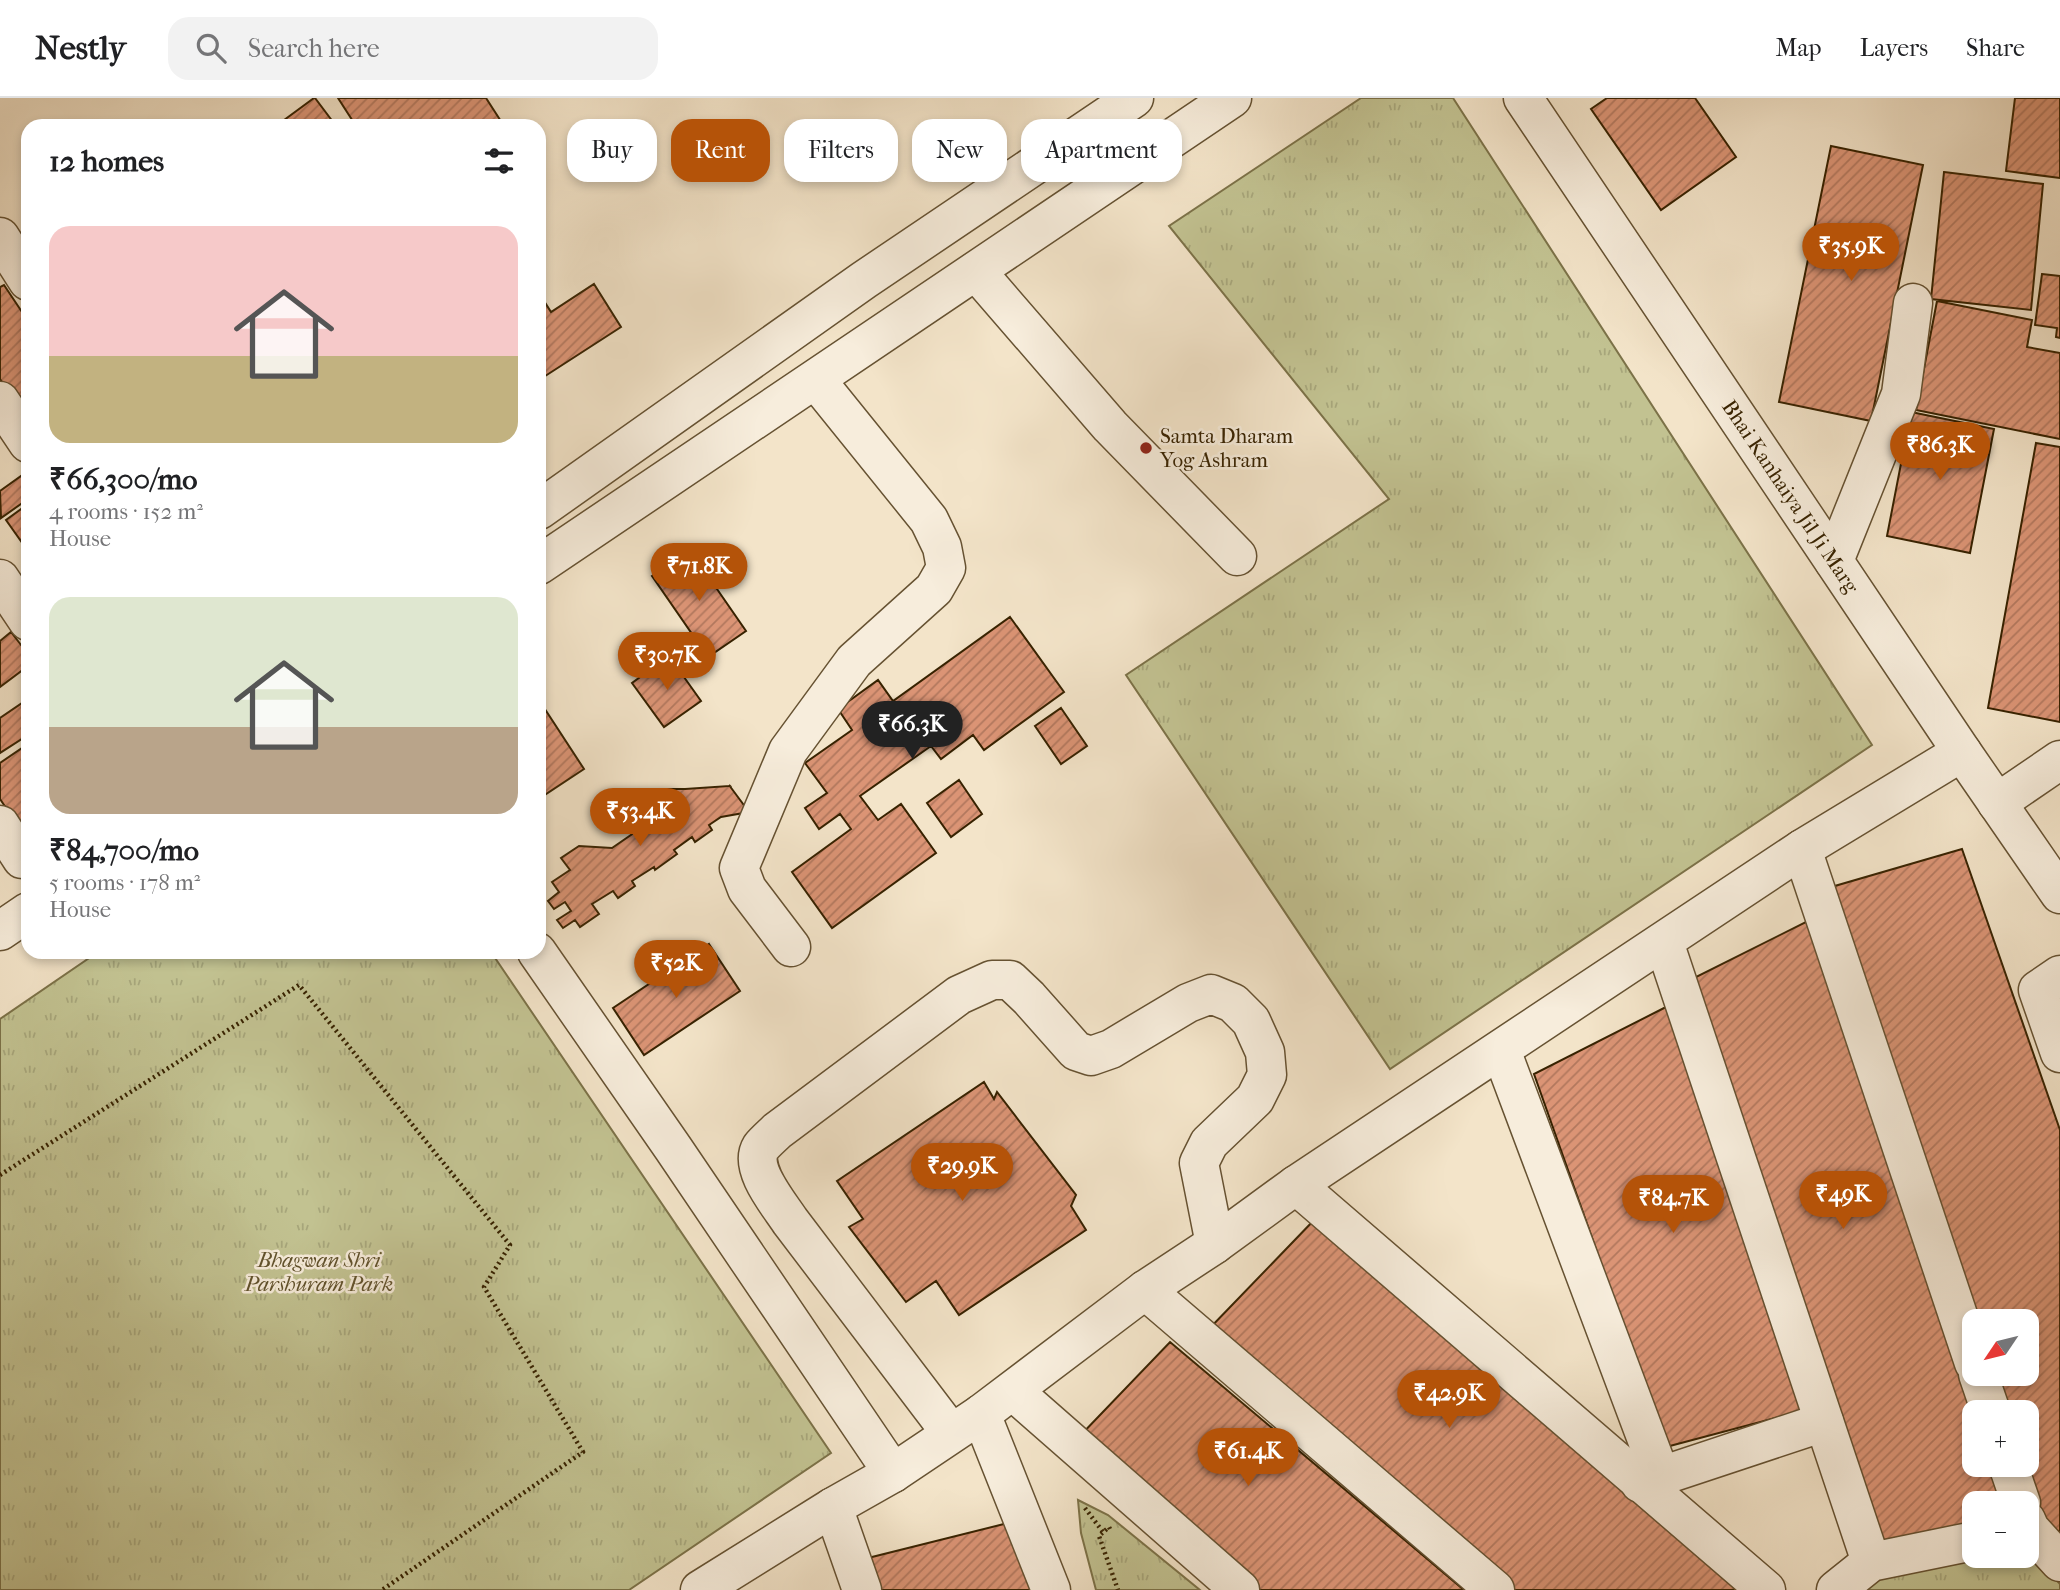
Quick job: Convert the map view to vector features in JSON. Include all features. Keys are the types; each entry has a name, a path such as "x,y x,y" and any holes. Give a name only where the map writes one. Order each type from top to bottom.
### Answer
{"street":[{"path":"546,505 864,280 1134,98"},
{"path":"546,560 1232,98"},
{"name":"Bhai Kanhaiya Jil Ji Marg","path":"1523,98 2060,894"},
{"path":"976,271 1110,426 1237,556"},
{"path":"1834,561 1901,394 1913,303"},
{"path":"791,947 747,889 739,868 788,751 854,661 934,589 946,568 942,547 929,520 816,380"},
{"path":"0,401 21,432"},
{"path":"0,579 21,610"},
{"path":"700,1590 893,1473 1013,1391 1145,1290 1215,1244 1296,1185 1802,849 1962,752"},
{"path":"1997,803 2060,760"},
{"path":"0,825 17,863"},
{"path":"1802,849 1962,1327"},
{"path":"0,931 21,917"},
{"path":"1664,942 1871,1563"},
{"path":"542,959 893,1473"},
{"path":"2060,975 2038,990 2060,1053"},
{"path":"1051,1590 966,1424 790,1221 757,1164 760,1149 777,1131 960,995 992,980 1010,981 1076,1051 1091,1056 1111,1049 1188,1003 1211,995 1233,1003 1251,1021 1265,1052 1267,1075 1255,1099 1209,1143 1199,1163 1215,1244"},
{"path":"1501,1050 1651,1480"},
{"path":"1296,1185 1651,1480 1766,1590"},
{"path":"1145,1290 1495,1590"},
{"path":"1013,1391 1240,1590"},
{"path":"1651,1480 1824,1422"},
{"path":"833,1507 862,1590"},
{"path":"2039,1537 2060,1562"},
{"path":"1836,1590 1871,1563 1962,1544"}],"path":[{"path":"0,1175 299,985 510,1245 484,1287 583,1452 382,1590"},
{"path":"1118,1535 1109,1527 1099,1536 1118,1590"}],"green space":[{"path":"1361,98 1453,98 1872,745 1390,1069 1126,675 1389,499 1169,226"},
{"name":"Bhagwan Shri Parshuram Park","path":"88,959 496,959 831,1453 629,1590 0,1590 0,1019"},
{"path":"1078,1500 1108,1515 1200,1590 1096,1590 1081,1533"},
{"path":"1962,1559 1962,1568 2039,1568 2039,1560 2060,1584 2060,1590 1861,1590 1875,1578"}],"building":[{"path":"314,98 331,119 286,119"},
{"path":"338,98 486,98 500,119 352,119"},
{"path":"1607,98 1695,98 1736,157 1661,210 1591,109"},
{"path":"2015,98 2060,98 2060,178 2006,171"},
{"path":"1831,146 1923,165 1871,421 1779,402"},
{"path":"1944,172 2043,184 2031,310 1931,299"},
{"path":"2042,274 2060,276 2060,338 2056,337 2057,328 2035,325"},
{"path":"594,284 621,327 546,375 546,304 551,312"},
{"path":"4,285 21,310 21,397 15,401 0,379 0,287"},
{"path":"1937,301 2032,320 2027,347 2060,353 2060,439 1916,410"},
{"path":"1911,412 1994,429 1970,553 1887,536"},
{"path":"2036,443 2060,447 2060,722 1988,708"},
{"path":"21,476 21,504 1,518 0,491"},
{"path":"21,509 21,541 6,520"},
{"path":"690,550 746,631 708,657 652,576"},
{"path":"1010,617 1064,692 984,750 973,735 941,759 931,746 860,796 878,820 901,804 936,853 832,928 792,872 851,829 840,814 819,829 805,808 827,793 805,763 852,730 838,709 878,680 893,701"},
{"path":"11,632 21,645 21,671 0,687 0,641"},
{"path":"669,656 701,701 664,727 632,683"},
{"path":"21,704 21,740 0,753 0,718"},
{"path":"1061,708 1087,746 1061,764 1035,726"},
{"path":"546,711 584,769 546,794"},
{"path":"21,749 21,830 0,799 0,763"},
{"path":"959,780 982,814 951,837 927,803"},
{"path":"730,786 749,812 721,817 709,825 712,830 695,842 692,837 674,850 677,854 655,870 654,867 632,881 635,886 618,898 613,891 592,904 599,914 580,927 575,920 563,928 557,920 571,911 565,902 554,909 548,901 559,892 552,882 570,870 561,858 579,846 612,848 654,819 641,801 657,789"},
{"path":"1962,849 2060,1130 2060,1531 2048,1533 2039,1508 2039,1491 2033,1491 2028,1477 2039,1477 2039,1400 2001,1400 1996,1386 2039,1386 2039,1309 1970,1309 1821,890"},
{"path":"1822,914 1962,1373 1962,1386 1966,1386 1970,1400 1962,1400 1962,1477 2002,1477 2007,1491 1962,1491 1962,1528 1874,1544 1680,985"},
{"path":"709,944 740,991 644,1055 613,1008"},
{"path":"1668,1006 1817,1407 1666,1447 1534,1074"},
{"path":"984,1082 994,1099 997,1092 1076,1195 1071,1206 1086,1230 959,1315 936,1281 906,1302 849,1227 863,1219 837,1181"},
{"path":"1317,1217 1746,1590 1510,1590 1207,1331"},
{"path":"1170,1342 1464,1590 1256,1590 1077,1439"},
{"path":"1012,1522 1032,1590 880,1590 868,1558"}],"place":[{"name":"Samta Dharam Yog Ashram","path":"1146,448"}]}
